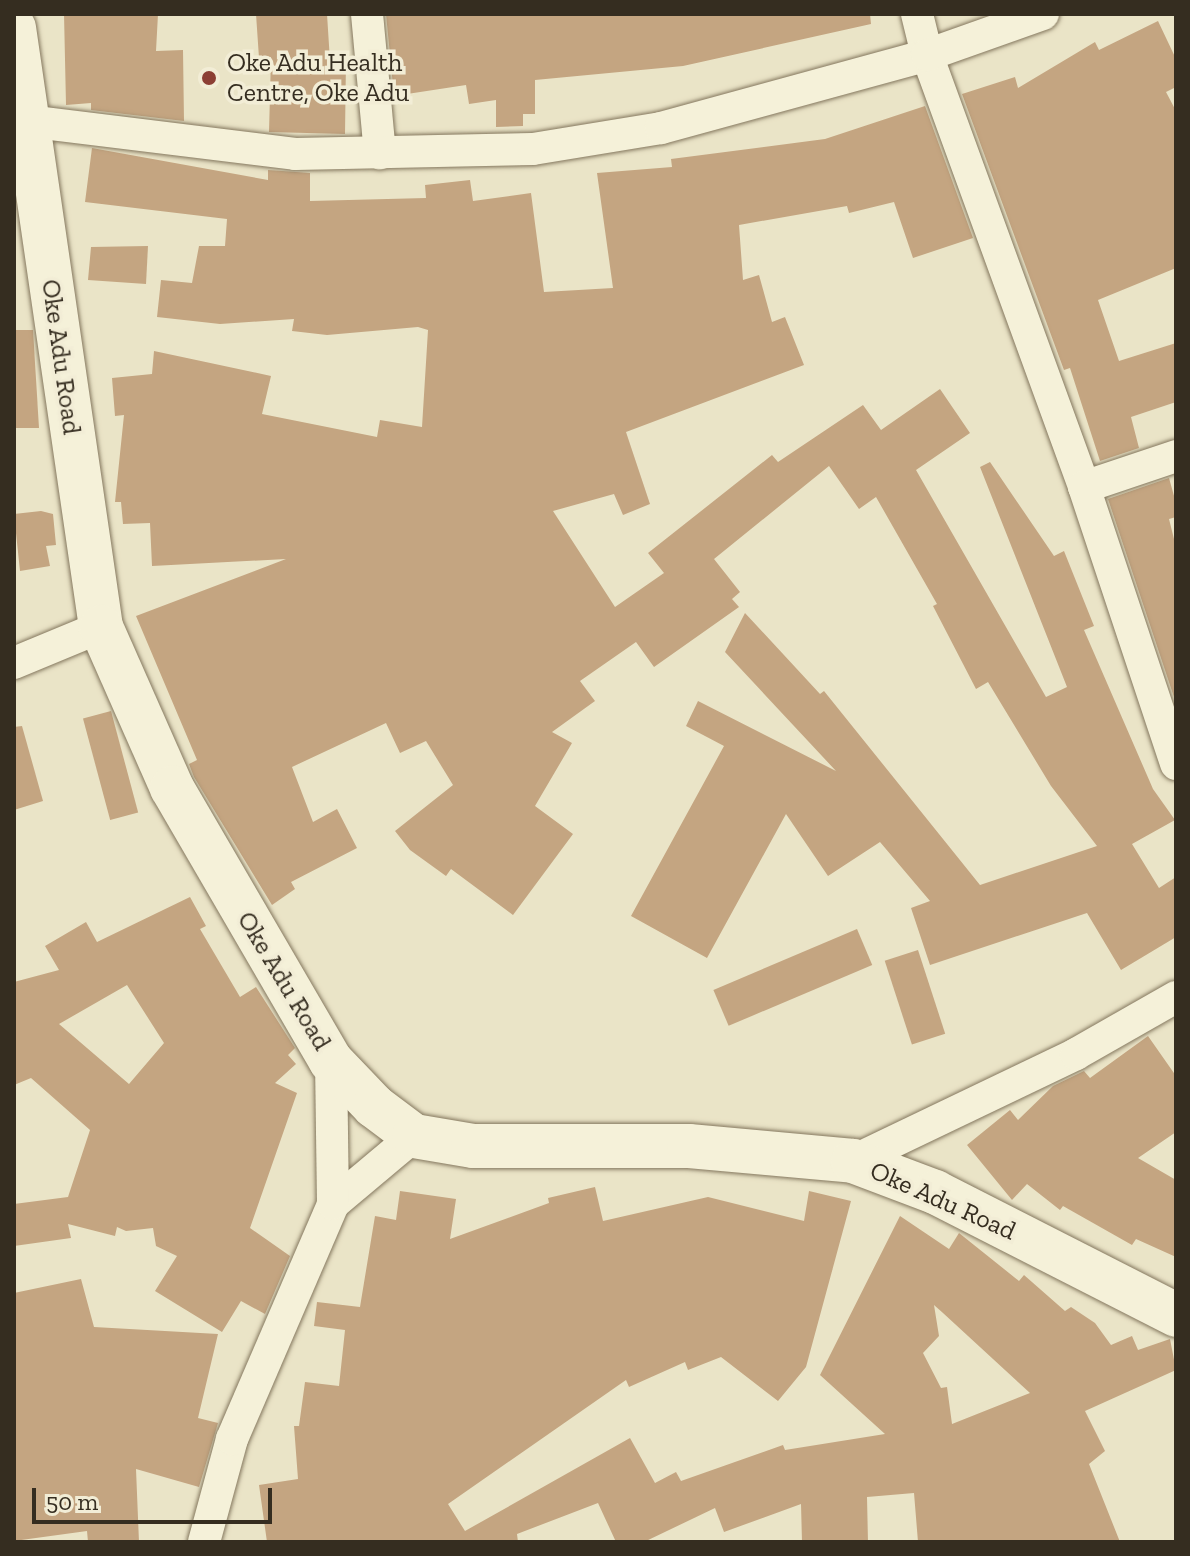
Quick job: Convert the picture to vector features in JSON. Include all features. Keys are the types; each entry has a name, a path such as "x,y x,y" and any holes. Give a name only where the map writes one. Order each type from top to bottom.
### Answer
{"street":[{"path":"367,14 380,153"},
{"path":"917,14 927,55 1084,487 1176,764"},
{"path":"27,121 295,154 533,149 661,128 927,55 1043,14"},
{"name":"Oke Adu Road","path":"14,28 101,627 172,788 331,1061 374,1106 414,1136 473,1146 689,1146 853,1161 935,1192 1176,1315"},
{"path":"1084,487 1176,456"},
{"path":"14,663 101,627"},
{"path":"853,1161 1076,1054 1176,997"},
{"path":"204,1542 232,1439 333,1204 331,1061"},
{"path":"333,1204 414,1136"}],"building":[{"path":"64,14 158,14 156,51 183,50 184,121 91,110 91,103 66,105"},
{"path":"256,14 327,14 330,61 346,60 345,134 269,132 271,57 259,58"},
{"path":"386,14 870,14 871,24 683,66 535,80 535,114 523,114 523,126 496,127 496,100 469,104 466,85 394,96"},
{"path":"1158,21 1176,59 1176,87 1166,92 1176,111 1176,268 1098,300 1119,361 1176,343 1176,402 1131,417 1139,448 1100,461 1070,368 1064,370 962,94 1015,77 1018,88 1095,42 1099,50"},
{"path":"925,106 973,238 913,258 894,202 849,213 847,206 739,225 743,280 759,275 772,322 785,317 804,365 626,432 650,504 623,515 614,494 553,511 615,607 664,573 648,553 772,455 778,462 863,405 881,430 940,389 970,433 916,470 1046,697 1067,687 980,467 990,462 1054,556 1064,551 1094,626 1084,630 1153,789 1175,820 1132,844 1159,888 1176,877 1176,937 1121,970 1087,913 930,965 911,908 930,901 880,842 828,876 786,814 707,958 631,916 724,746 686,726 698,701 836,771 725,652 745,613 820,694 824,691 980,885 1097,846 1051,786 988,682 976,689 933,606 937,604 876,497 859,509 829,466 714,559 740,592 732,599 739,607 654,667 636,642 580,681 595,701 552,732 572,743 535,806 573,834 513,915 451,869 446,876 410,850 395,831 453,785 426,741 400,753 386,723 292,767 313,822 337,809 357,848 291,882 295,889 272,905 194,777 189,764 197,760 136,616 286,559 152,566 150,523 123,524 121,502 115,502 124,415 115,416 112,378 152,374 154,351 271,376 262,414 377,437 380,420 422,427 428,330 418,327 327,335 292,331 294,319 220,324 157,317 161,280 192,283 199,246 225,246 227,219 85,202 92,148 268,180 268,170 310,173 310,201 426,198 425,185 470,180 473,201 531,193 544,292 613,288 597,173 672,167 671,159 825,139"},
{"path":"148,246 146,284 88,280 91,247"},
{"path":"14,330 33,330 39,428 14,428"},
{"path":"1169,478 1176,503 1176,517 1169,519 1176,547 1176,703 1108,499"},
{"path":"41,511 53,514 56,545 46,546 50,566 20,571 14,514"},
{"path":"111,711 138,812 110,820 83,719"},
{"path":"22,726 43,801 14,810 14,727"},
{"path":"190,897 206,926 200,929 240,997 256,987 295,1048 288,1055 296,1064 275,1083 297,1093 250,1228 290,1256 265,1314 241,1301 222,1332 155,1291 177,1256 156,1246 153,1228 126,1231 117,1227 115,1236 68,1224 71,1238 14,1246 14,1204 68,1197 90,1130 31,1078 14,1085 14,982 59,970 45,946 86,922 97,942","holes":["127,985 164,1043 129,1084 59,1024"]},
{"path":"857,929 872,965 729,1026 713,990"},
{"path":"918,950 945,1034 912,1045 885,961"},
{"path":"1148,1036 1176,1076 1176,1132 1138,1158 1176,1180 1176,1257 1136,1239 1132,1245 1063,1206 1060,1210 1027,1184 1012,1200 967,1145 1010,1110 1018,1120 1053,1086 1084,1071 1090,1078"},
{"path":"595,1187 603,1221 708,1197 804,1221 809,1191 851,1201 806,1367 778,1401 721,1357 688,1370 685,1362 629,1387 626,1380 448,1504 465,1531 630,1438 655,1483 676,1472 681,1481 783,1445 785,1450 885,1434 820,1375 900,1216 949,1249 959,1233 1019,1281 1024,1275 1065,1311 1071,1307 1095,1323 1111,1345 1132,1336 1138,1350 1170,1339 1176,1370 1085,1411 1105,1451 1089,1464 1120,1542 918,1542 914,1493 867,1497 868,1542 802,1542 801,1504 724,1532 715,1508 644,1542 616,1542 598,1503 517,1534 518,1542 267,1542 259,1485 298,1479 294,1426 299,1426 305,1382 339,1386 345,1330 314,1326 317,1302 360,1307 375,1216 396,1220 400,1191 456,1199 450,1239 549,1203 548,1198","holes":["934,1305 1030,1393 952,1424 947,1387 941,1388 923,1353 939,1336"]},
{"path":"81,1279 94,1327 218,1334 198,1418 218,1423 199,1487 136,1469 139,1542 88,1542 87,1531 14,1541 14,1293"}],"place":[{"name":"Oke Adu Health Centre, Oke Adu","path":"209,78"}]}
